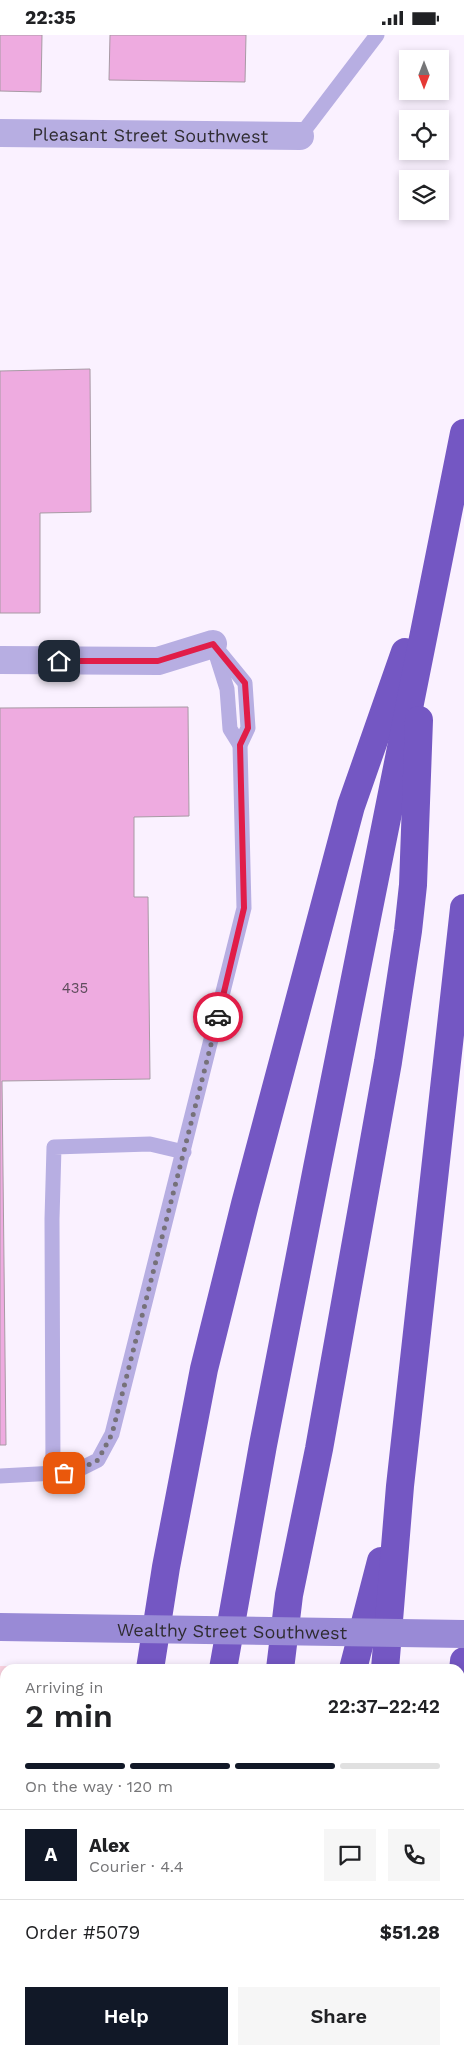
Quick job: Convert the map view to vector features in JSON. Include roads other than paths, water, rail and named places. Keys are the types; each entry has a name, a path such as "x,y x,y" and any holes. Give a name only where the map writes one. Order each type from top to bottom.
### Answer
{"highway":[{"path":"224,1664 282,1349 464,433"},
{"path":"151,1664 166,1567 204,1369 279,1072 351,806 437,566"},
{"path":"281,1664 289,1595 319,1449 388,1063 413,885 422,638"},
{"path":"385,1664 400,1486 464,908"},
{"path":"354,1664 400,1486"}],"main road":[{"name":"Wealthy Street Southwest","path":"0,1627 464,1634"}],"street":[{"name":"Pleasant Street Southwest","path":"0,133 300,136"},
{"path":"0,660 158,661 213,644"}],"lane":[{"path":"300,136 377,35"},
{"path":"0,1476 74,1472 98,1460 112,1434 244,908 240,745 248,728 245,683 213,644"},
{"path":"53,1473 52,1157 54,1147 150,1144 184,1152"}]}
